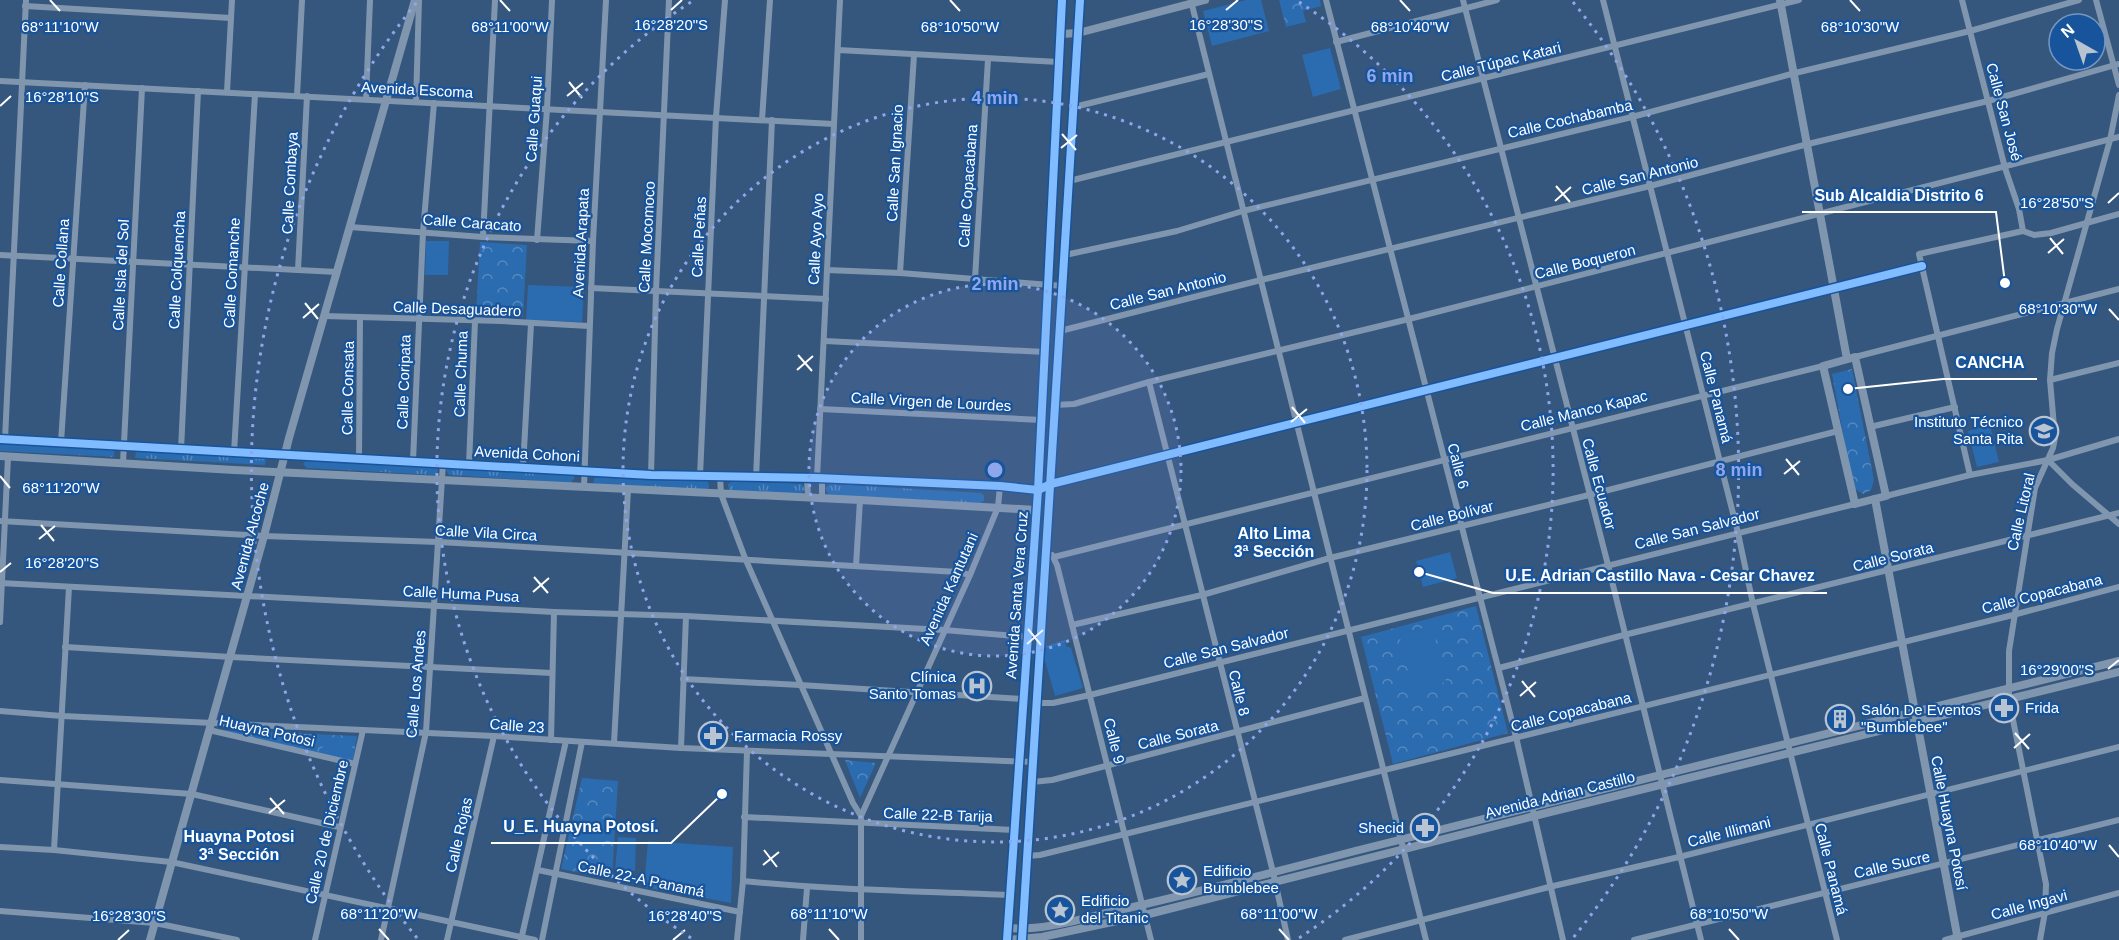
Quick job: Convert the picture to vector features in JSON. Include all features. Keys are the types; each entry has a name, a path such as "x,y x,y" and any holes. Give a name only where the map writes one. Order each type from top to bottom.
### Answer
{"main road":[{"name":"Avenida Santa Vera Cruz","path":"1007,940 1038,490 1062,0"},
{"name":"Avenida Santa Vera Cruz","path":"1022,936 1037,703 1050,555 1049,511 1080,0"}],"street":[{"path":"227,92 232,0"},
{"path":"297,96 302,0"},
{"path":"366,99 370,0"},
{"path":"416,102 417,0"},
{"name":"Avenida Alcoche","path":"150,940 231,657 324,316 417,0"},
{"path":"483,237 495,0"},
{"name":"Calle Guaqui","path":"537,240 547,109 552,0"},
{"name":"Avenida Arapata","path":"584,487 589,327 606,0"},
{"name":"Calle Mocomoco","path":"651,475 656,291 669,0"},
{"name":"Calle Peñas","path":"700,476 716,117 725,0"},
{"path":"762,120 770,0"},
{"name":"Calle Ayo Ayo","path":"822,498 820,409 840,0"},
{"path":"1061,34 1078,33 1205,0"},
{"name":"Calle 6","path":"1326,0 1516,737 1563,940"},
{"name":"Calle Ecuador","path":"1462,0 1502,147 1701,940"},
{"path":"1336,42 1497,0"},
{"name":"Calle Panamá","path":"1603,0 1738,533 1770,675 1837,940"},
{"name":"Calle Túpac Katari","path":"1069,181 1226,141 1354,112 1781,2 1799,0"},
{"name":"Calle San José","path":"1962,0 2023,231"},
{"name":"Calle Cochabamba","path":"1065,255 1177,231 1243,211 1632,117 1795,73 1970,31 2079,0"},
{"path":"2096,0 2116,65 2119,85"},
{"path":"1191,2 1426,940"},
{"path":"1781,2 1834,288 1886,496"},
{"path":"3,439 26,3 231,18"},
{"path":"838,50 1059,62"},
{"name":"Calle San Ignacio","path":"900,273 914,55"},
{"name":"Calle Copacabana","path":"975,279 988,59"},
{"name":"Calle San Antonio","path":"1060,332 1261,280 1988,101 2116,65"},
{"path":"1074,107 1209,74"},
{"name":"Avenida Escoma","path":"0,81 834,124"},
{"name":"Calle Collana","path":"60,442 86,85"},
{"name":"Calle Isla del Sol","path":"123,463 142,88"},
{"name":"Calle Colquencha","path":"181,450 198,91"},
{"name":"Calle Comanche","path":"234,453 255,94"},
{"name":"Calle Litoral","path":"2040,940 2045,912 2046,884 2009,700 2009,651 2035,488 2055,438 2050,380 2052,353 2109,140 2119,94"},
{"name":"Calle Combaya","path":"298,270 307,96"},
{"name":"Calle Coripata","path":"413,461 423,232 434,103"},
{"path":"756,478 772,120"},
{"name":"Calle Boqueron","path":"1055,405 1074,404 1149,382 1409,320 2119,137"},
{"path":"1970,475 1919,254 2023,231 2034,235 2119,214"},
{"name":"Calle Caracato","path":"350,227 483,237 593,241"},
{"path":"0,255 337,272"},
{"path":"1038,490 1051,484 1922,266"},
{"path":"827,270 900,273 1063,286"},
{"path":"591,288 826,299"},
{"name":"Calle Manco Kapac","path":"1050,555 1823,366 2119,289"},
{"name":"Calle Desaguadero","path":"324,316 589,327"},
{"name":"Calle Consata","path":"359,458 360,318"},
{"name":"Calle Chuma","path":"469,464 475,321"},
{"path":"523,467 531,324"},
{"path":"825,341 1045,352"},
{"path":"2050,380 2119,363"},
{"path":"1823,366 1855,504"},
{"name":"Calle 8","path":"1149,382 1273,872 1288,940"},
{"path":"1870,427 1955,407"},
{"name":"Calle Virgen de Lourdes","path":"820,409 1041,420"},
{"name":"Calle Bolívar","path":"1072,625 1202,595 1330,558 1838,431"},
{"name":"Avenida Cohoni","path":"3,439 651,475 820,478 1000,486 1038,490"},
{"name":"Calle San Salvador","path":"1037,703 1053,703 1219,664 1970,475 2048,460 2119,439"},
{"path":"0,622 4,457"},
{"name":"Avenida Cohoni","path":"4,457 1049,511"},
{"path":"2048,460 2119,524"},
{"name":"Calle Los Andes","path":"381,940 426,732 443,463"},
{"path":"720,477 721,495 746,558 800,685 861,816"},
{"path":"807,478 808,498"},
{"name":"Avenida Kantutani","path":"861,940 861,816 970,575 998,507 1000,486"},
{"path":"614,743 628,490"},
{"name":"Calle Huayna Potosí","path":"1875,499 1958,939"},
{"path":"856,566 860,500"},
{"name":"Calle Sorata","path":"1498,668 2119,513"},
{"name":"Calle Vila Circa","path":"2,521 264,536 439,542 746,558 957,572 970,575"},
{"name":"Calle 9","path":"1050,555 1072,625 1151,940"},
{"name":"Calle Huma Pusa","path":"1,583 555,612 686,616 1028,636"},
{"name":"Calle Copacabana","path":"1027,856 1040,855 1254,803 2013,615 2119,586"},
{"path":"54,850 69,587"},
{"path":"550,740 555,612"},
{"path":"681,748 686,616"},
{"path":"65,646 552,673"},
{"name":"Avenida Adrian Castillo","path":"1007,940 1042,927 1142,905 2119,661"},
{"name":"Avenida Adrian Castillo","path":"1008,928 1022,936 1042,937 1145,915 1662,784 2119,672"},
{"path":"683,680 1023,699"},
{"name":"Calle Sorata","path":"1032,782 1052,780 1365,698"},
{"name":"Calle 23","path":"0,711 210,726 426,732 681,748 1033,762"},
{"name":"Huayna Potosi","path":"210,726 355,764"},
{"name":"Calle 20 de Diciembre","path":"315,940 363,730"},
{"name":"Calle Rojas","path":"447,940 494,736"},
{"path":"522,939 566,741"},
{"path":"542,940 582,742"},
{"name":"Calle Illimani","path":"1345,940 1550,887 2119,747"},
{"path":"737,940 743,881 747,751"},
{"path":"0,780 192,794 339,827"},
{"name":"Calle 22-B Tarija","path":"744,818 1014,830"},
{"name":"Calle Sucre","path":"1634,940 2119,820"},
{"path":"0,847 171,862 535,940"},
{"name":"Calle 22-A Panamá","path":"538,870 740,912"},
{"path":"743,881 807,888 860,888 1010,896"},
{"path":"803,940 807,888"},
{"name":"Calle Ingavi","path":"1945,940 1958,939 2045,912 2119,893"},
{"path":"0,911 155,923 237,940"}],"green space":[{"path":"1246,0 1261,0 1269,31 1212,46 1203,11"},
{"path":"1279,0 1320,0 1321,6 1303,11 1306,22 1286,27"},
{"path":"1330,48 1341,89 1313,97 1302,55"},
{"path":"426,241 449,241 448,275 425,275"},
{"path":"480,242 527,245 523,317 476,315"},
{"path":"528,285 584,287 582,322 526,320"},
{"path":"1852,369 1874,480 1871,490 1863,494 1855,489 1852,483 1832,374"},
{"path":"1852,371 1860,414 1841,418 1833,374"},
{"path":"1990,425 1999,462 1977,467 1968,431"},
{"path":"0,444 114,449 114,457 0,451"},
{"path":"136,451 266,458 265,465 135,458"},
{"path":"307,459 437,466 438,471 435,475 307,468 303,464"},
{"path":"447,466 573,474 575,477 571,483 449,475 446,470"},
{"path":"596,475 708,481 709,487 707,491 595,485 593,482"},
{"path":"733,481 802,484 805,490 801,494 729,490 728,484"},
{"path":"830,484 981,493 984,501 980,503 829,495 825,488"},
{"path":"1450,552 1457,578 1423,587 1416,561"},
{"path":"1476,606 1508,733 1393,764 1361,637"},
{"path":"1432,626 1446,682 1413,690 1399,634"},
{"path":"1065,640 1066,646 1071,648 1083,688 1055,696 1043,654 1047,649 1046,646"},
{"path":"219,730 357,736 353,761"},
{"path":"324,736 353,741 351,755 322,751"},
{"path":"845,760 876,763 860,798"},
{"path":"582,778 618,781 612,879 561,869"},
{"path":"618,837 636,838 635,871 615,870"},
{"path":"648,841 733,847 731,903 644,887"}],"cycle path":[{"path":"1007,940 1038,490 1062,0"},
{"path":"1022,940 1080,0"},
{"path":"0,439 651,475 817,478 1000,486 1038,490 1051,484 1922,266"}],"place":[{"name":"Sub Alcaldia Distrito 6","path":"2005,283"},
{"name":"CANCHA","path":"1848,389"},
{"name":"Instituto Técnico Santa Rita","path":"2044,431"},
{"name":"U.E. Adrian Castillo Nava - Cesar Chavez","path":"1419,572"},
{"name":"Clínica Santo Tomas","path":"977,686"},
{"name":"Frida","path":"2004,708"},
{"name":"Salón De Eventos \"Bumblebee\"","path":"1840,719"},
{"name":"Farmacia Rossy","path":"713,736"},
{"name":"U_E. Huayna Potosí.","path":"722,794"},
{"name":"Shecid","path":"1425,828"},
{"name":"Edificio Bumblebee","path":"1182,880"},
{"name":"Edificio del Titanic","path":"1060,910"}],"district":[{"name":"Alto Lima 3ª Sección","path":"1274,542"},
{"name":"Huayna Potosi 3ª Sección","path":"239,845"}]}
